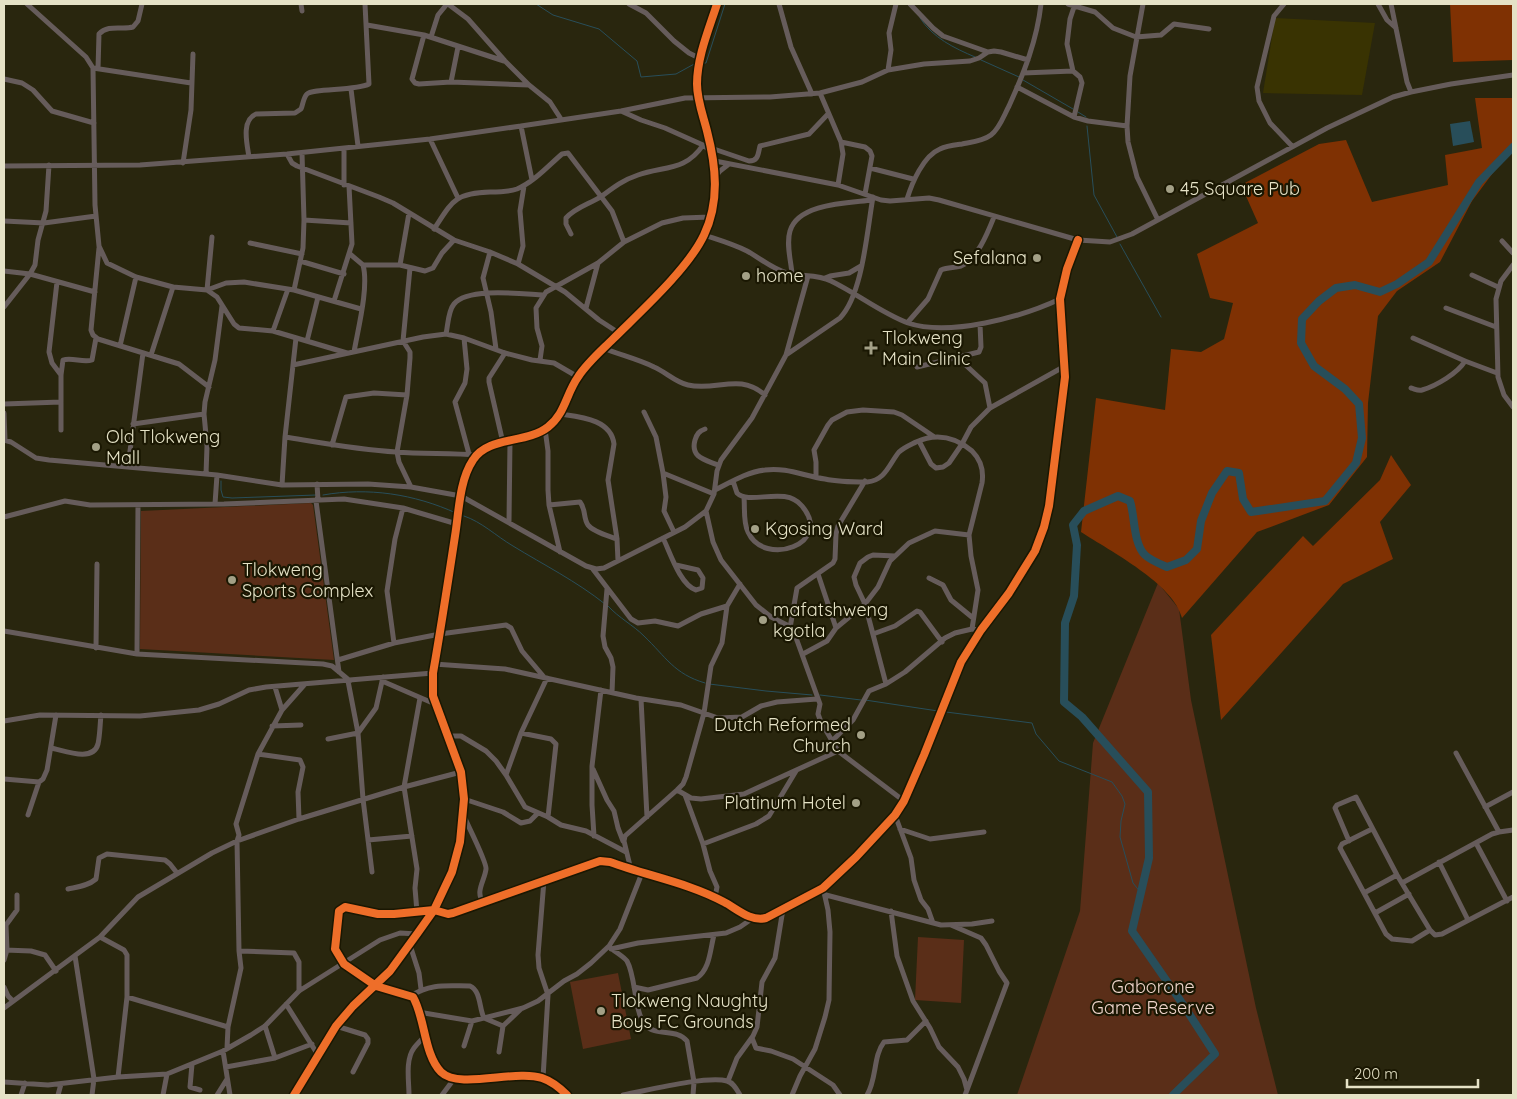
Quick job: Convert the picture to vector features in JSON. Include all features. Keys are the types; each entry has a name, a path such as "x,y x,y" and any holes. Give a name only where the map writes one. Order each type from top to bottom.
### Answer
{"street":[{"path":"27,4 86,57 96,69 191,83"},
{"path":"142,4 138,21 133,27 106,29 101,32 96,69 94,123 96,216 99,246 91,332 96,338 179,364 209,387"},
{"path":"301,4 302,11"},
{"path":"249,157 246,131 248,119 252,116 256,114 295,113 301,110 305,97 310,92 351,89 369,84 365,4"},
{"path":"431,37 438,15 448,4 468,19 505,61 529,85 550,102 561,119"},
{"path":"629,4 646,13 674,41 689,53 701,59"},
{"path":"294,1095 336,1026 353,1006 390,971 410,945 434,910 452,872 460,842 464,798 460,772 435,704 432,688 434,664 461,496 470,467 478,455 491,445 531,437 545,430 560,414 578,377 603,348 674,277 704,235 710,217 716,176 715,161 698,98 698,74 717,4"},
{"path":"786,4 780,6 792,47 812,94"},
{"path":"888,70 891,50 889,33 896,4"},
{"path":"910,4 943,36 988,52 1002,52 1028,60"},
{"path":"907,199 914,179 937,150 946,146 980,140 992,134 1002,120 1028,60 1038,24 1041,4"},
{"path":"1068,4 1096,12 1113,28 1136,37 1161,35 1174,24 1209,28"},
{"path":"1143,4 1136,37 1127,106 1128,142 1137,177 1158,220"},
{"path":"1284,4 1274,16 1257,87 1259,101 1270,123 1292,146"},
{"path":"1378,4 1387,20 1396,28"},
{"path":"1391,4 1411,92"},
{"path":"1074,113 1082,81 1072,70 1067,41 1075,5"},
{"path":"367,25 424,35 505,61"},
{"path":"424,35 412,79 419,84 451,82 529,85"},
{"path":"451,82 458,47"},
{"path":"4,166 183,162 302,153 430,139 621,111 685,98 770,97 820,93 854,85 888,70 924,64 970,61 980,58 988,52"},
{"path":"183,162 191,110 192,54"},
{"path":"1023,74 1072,70"},
{"path":"792,274 789,232 798,219 806,212 822,207 873,199 890,201 934,199 1078,240 1102,243 1116,241 1292,146 1394,97 1411,92 1513,75"},
{"path":"4,79 22,84 33,90 52,111 94,123"},
{"path":"1017,88 1074,113 1105,124 1127,126"},
{"path":"351,89 358,146"},
{"path":"820,93 841,142 843,163 838,185"},
{"path":"621,111 665,128 712,150 749,161 758,157 761,146 809,134 828,114"},
{"path":"521,126 532,180"},
{"path":"430,139 458,198"},
{"path":"841,142 868,148 872,156 865,194"},
{"path":"571,234 566,224 566,218 583,205 601,196 612,187 639,174 690,161 703,146"},
{"path":"334,301 352,244 344,148"},
{"path":"434,229 453,202 458,198 467,194 504,192 524,186 562,154 568,152 612,211 624,242"},
{"path":"273,331 291,290 302,254 304,220 302,153"},
{"path":"287,154 292,163 303,169 379,197 454,240 518,264 565,292 618,333"},
{"path":"715,161 838,185 865,194 873,199"},
{"path":"716,176 729,164"},
{"path":"4,307 35,265 38,240 44,223 49,166"},
{"path":"870,168 914,179"},
{"path":"518,264 523,246 520,211 524,186"},
{"path":"786,355 840,318 854,295 873,199"},
{"path":"400,266 409,213"},
{"path":"4,221 44,223 96,216"},
{"path":"540,360 542,346 536,308 543,295 598,263 624,242 662,224 683,218 710,217"},
{"path":"908,322 928,299 941,270 964,264 976,252 984,242 994,217"},
{"path":"304,220 351,223"},
{"path":"704,235 728,243 776,268 792,274 825,278 908,322 930,327 980,324 1027,312 1060,299"},
{"path":"207,290 212,237"},
{"path":"350,254 363,265 400,266 425,271 431,269 454,240"},
{"path":"604,950 653,941 714,935 733,931 753,918 766,918 823,888 856,857 895,815 904,801 924,755 961,662 981,630 1023,573 1035,551 1044,527 1052,483 1065,366 1060,299 1067,269 1078,240"},
{"path":"1502,241 1513,253"},
{"path":"250,243 302,254"},
{"path":"99,246 109,266 136,277 173,287 207,290 231,282 244,282 291,290 361,309"},
{"path":"490,252 483,278 488,293 496,349"},
{"path":"300,261 344,274"},
{"path":"586,308 598,263"},
{"path":"354,352 364,295 363,265"},
{"path":"1513,265 1498,287 1496,299 1497,373 1504,395 1513,407"},
{"path":"825,278 849,273 861,266"},
{"path":"410,268 403,341 410,352 407,394 397,452 399,462 411,487"},
{"path":"4,272 30,274 95,292"},
{"path":"1472,275 1498,287"},
{"path":"4,413 4,440 11,442 36,458 217,475 282,485 368,484 411,487 461,496 560,552 592,568 604,568 695,521 706,511 715,492 718,465 752,418 786,355 808,276"},
{"path":"120,346 136,277"},
{"path":"57,282 49,352 52,363 62,375"},
{"path":"151,355 173,287"},
{"path":"207,290 217,297 234,324 239,328 273,331 347,353"},
{"path":"446,334 451,309 460,299 488,293 543,295"},
{"path":"307,341 318,297"},
{"path":"206,474 207,446 204,414 206,394 215,360 222,305"},
{"path":"1446,308 1496,327"},
{"path":"917,367 980,351 980,324"},
{"path":"293,365 403,341 446,334 464,338 505,353 554,363 578,377"},
{"path":"62,430 62,375 64,359 92,360 96,338"},
{"path":"282,485 285,437 296,338"},
{"path":"464,338 467,358 466,383 455,402 469,454"},
{"path":"1413,338 1497,373"},
{"path":"603,348 654,367 688,386 740,383 755,387 766,395"},
{"path":"128,466 143,353"},
{"path":"503,443 489,378 505,353"},
{"path":"958,358 985,383 990,408"},
{"path":"1411,388 1424,389 1455,373 1465,361"},
{"path":"919,440 931,464 936,468 946,465 962,444 971,426 990,408 1065,366"},
{"path":"332,445 346,397 374,393 407,394"},
{"path":"4,404 62,402"},
{"path":"816,477 814,450 832,420 847,412 863,410 894,412 902,415 933,436 962,444 974,453 980,461 982,482 969,535 978,590 972,628"},
{"path":"644,412 656,437 664,473 666,497 664,511 674,532"},
{"path":"133,424 204,414"},
{"path":"560,414 591,419 608,431 613,439 614,444 608,480 617,540 618,561"},
{"path":"705,429 696,436 695,452 699,458 718,465"},
{"path":"545,430 548,451 549,505 560,552"},
{"path":"715,492 753,472 766,470 789,470 833,480 873,480 883,476 900,451 919,440 933,436"},
{"path":"285,437 332,445 397,452 478,455"},
{"path":"510,441 510,522"},
{"path":"664,473 715,492"},
{"path":"214,504 217,475"},
{"path":"733,481 737,493 744,498 776,495 793,499 801,504 810,518 809,532 806,538 792,548 772,550 755,542 747,530 744,498"},
{"path":"790,628 797,588 829,566 835,559 838,526 865,481"},
{"path":"317,484 317,500 339,672"},
{"path":"4,517 65,501 90,505 138,505 344,499 403,508 457,524"},
{"path":"549,505 580,502 590,527 617,540"},
{"path":"137,654 138,505"},
{"path":"394,643 387,591 395,539 403,508"},
{"path":"706,511 716,552 761,609 790,628 795,635 820,708 818,714 838,751 904,801"},
{"path":"802,654 827,641 836,628 865,604 878,587 887,565 909,543 935,531 969,535"},
{"path":"663,538 676,565 687,586 696,590 702,588 703,578 698,570 676,565"},
{"path":"886,684 865,604 854,581 860,563 868,556 895,556"},
{"path":"96,648 97,564"},
{"path":"592,568 631,619 638,623 655,621 678,626 700,614 727,606"},
{"path":"818,574 836,628"},
{"path":"929,578 943,585 951,600 973,618"},
{"path":"624,841 628,832 683,784 704,713 711,666 722,643 727,606 740,584"},
{"path":"607,589 603,636 613,667 612,693"},
{"path":"873,634 890,628 917,611 920,612 942,642"},
{"path":"338,660 394,643 500,625 509,626 518,645 546,678"},
{"path":"833,740 853,720 868,692 886,684 905,672 955,633 972,628 981,630"},
{"path":"4,631 137,654 332,666 349,681 358,733 363,799 372,872"},
{"path":"434,664 505,669 641,699 681,705 718,718 734,718 749,714 769,704 817,699"},
{"path":"4,721 36,715 140,716 200,710 219,704 248,690 433,673"},
{"path":"506,775 521,733 546,678"},
{"path":"383,679 435,704"},
{"path":"328,739 358,733 376,708 383,679"},
{"path":"230,1095 225,1050 241,968 239,951 239,835 236,824 258,754 282,710 305,684"},
{"path":"275,687 282,710"},
{"path":"594,836 592,766 601,690"},
{"path":"417,912 415,888 417,869 404,787 420,698"},
{"path":"641,699 647,817"},
{"path":"28,815 39,782 43,779 47,770 56,715"},
{"path":"51,748 82,754 91,752 98,746 102,715"},
{"path":"272,726 301,725"},
{"path":"521,733 552,739 556,744 548,817"},
{"path":"448,736 461,736 486,751 506,775 522,805 535,817"},
{"path":"677,790 691,798 744,794 838,751"},
{"path":"1456,753 1499,832"},
{"path":"258,754 300,760 303,763 298,792 299,819"},
{"path":"592,766 614,811 631,870"},
{"path":"703,844 756,824 769,816 796,770"},
{"path":"4,1008 100,937 138,897 175,870 238,841 299,819 460,772"},
{"path":"4,779 39,782"},
{"path":"1485,807 1513,792"},
{"path":"685,795 703,844 716,892"},
{"path":"1349,841 1335,809 1337,805 1358,797 1372,829 1397,875 1430,930 1435,935 1513,897"},
{"path":"464,798 503,812 519,823 524,823 535,817 548,817 561,824 581,829 626,852"},
{"path":"463,814 486,865 480,890 482,899"},
{"path":"895,815 911,858 914,880 921,900 928,910 933,923"},
{"path":"900,829 930,839 984,832"},
{"path":"1372,829 1342,844 1340,848 1386,934 1392,939 1415,941 1430,930"},
{"path":"1402,883 1499,832 1513,830"},
{"path":"368,840 412,836"},
{"path":"1476,843 1507,900"},
{"path":"68,889 90,884 94,881 96,879 99,858 107,854 165,860 175,870"},
{"path":"567,1095 543,1078 520,1076 454,1079 449,1078 440,1071 411,996 376,986 344,964 335,949 337,913 340,909 345,908 386,914 434,910 448,914 482,899 600,861 610,862 642,874 699,890 716,892 753,918"},
{"path":"1439,862 1468,920"},
{"path":"418,1012 472,1021 522,1008 548,995 561,982 577,974 591,963 604,950 620,929 642,874"},
{"path":"1364,892 1397,875"},
{"path":"543,1078 548,995 539,968 538,955 544,880"},
{"path":"792,1095 815,1049 828,1000 830,942 826,894 823,888"},
{"path":"826,894 933,923 951,925 992,921"},
{"path":"1374,913 1410,894"},
{"path":"4,960 6,925 17,910 17,895"},
{"path":"728,1081 737,1058 752,1038 757,1027 762,982 775,958 783,909"},
{"path":"891,911 896,956 913,1001 939,1047 961,1072 966,1093"},
{"path":"951,925 981,938 999,971 1008,983 966,1093"},
{"path":"4,1082 61,1084 94,1079 167,1074 225,1050 265,1026 299,991 387,936 400,933 417,934"},
{"path":"634,987 648,990 697,978 703,974 707,966 714,935"},
{"path":"100,937 126,952 128,962 127,997 118,1077"},
{"path":"410,945 419,973 421,989"},
{"path":"612,949 628,962 640,1013 646,1025 656,1032 683,1036 687,1041 694,1082 693,1095"},
{"path":"6,950 31,951 45,955 56,971"},
{"path":"239,951 294,953 300,966 299,991"},
{"path":"75,956 94,1079 92,1095"},
{"path":"411,996 421,989 445,986 470,986 475,988 478,993 480,1010 484,1018 503,1026"},
{"path":"4,987 8,996 13,1001"},
{"path":"127,997 228,1027"},
{"path":"286,1004 318,1055"},
{"path":"500,1052 503,1026 522,1008"},
{"path":"507,1012 512,1018"},
{"path":"464,1046 472,1021"},
{"path":"866,1095 874,1080 878,1058 884,1042 907,1040 926,1021"},
{"path":"265,1026 275,1058"},
{"path":"336,1026 365,1035 368,1039 368,1043 353,1072"},
{"path":"409,1095 411,1053 425,1036"},
{"path":"752,1038 756,1048 771,1050 805,1067 833,1085 840,1095"},
{"path":"226,1067 275,1058 312,1044"},
{"path":"192,1064 190,1087 200,1090"},
{"path":"163,1095 167,1074"},
{"path":"217,1095 227,1079"},
{"path":"442,1095 454,1079"},
{"path":"623,1095 694,1082 728,1081 736,1088 740,1095"},
{"path":"21,1095 25,1083"},
{"path":"58,1095 61,1084"}],"shaded area":[{"path":"1450,4 1513,4 1513,60 1453,62"},
{"path":"1275,18 1375,23 1362,95 1263,93"},
{"path":"1475,98 1513,98 1513,146 1472,201 1440,262 1397,291 1378,316 1368,403 1367,457 1329,505 1257,532 1182,618 1177,605 1154,581 1139,569 1081,532 1096,398 1165,410 1171,349 1201,352 1224,339 1233,303 1210,298 1197,254 1258,223 1241,185 1319,144 1346,140 1372,202 1448,185 1445,155 1482,148"},
{"path":"1391,455 1411,485 1380,522 1393,559 1343,584 1221,720 1211,635 1303,536 1313,546 1380,480"}],"green space":[{"name":"Tlokweng Sports Complex","path":"311,503 313,505 334,660 140,649 141,511"},
{"name":"Gaborone Game Reserve","path":"1158,583 1179,609 1191,700 1256,1008 1278,1095 1017,1095 1080,911 1093,743"},
{"path":"918,937 964,940 961,1003 915,1000"},
{"name":"Tlokweng Naughty Boys FC Grounds","path":"618,973 631,1039 583,1049 570,982"}],"water":[{"path":"1470,121 1474,142 1453,146 1450,124"}],"waterway":[{"path":"536,4 553,15 599,29 637,61 641,77 676,74 696,63"},
{"path":"703,63 706,63 725,4"},
{"path":"920,18 938,37 975,57"},
{"path":"981,60 1019,77"},
{"path":"1023,80 1073,109"},
{"path":"1078,112 1086,117"},
{"path":"1087,126 1094,195 1117,237"},
{"path":"1173,1095 1215,1054 1132,931 1149,858 1148,792 1082,717 1064,702 1065,623 1074,596 1077,545 1073,525 1084,511 1118,496 1130,501 1136,537 1141,550 1150,559 1167,567 1186,560 1197,549 1201,521 1212,493 1227,471 1239,473 1243,499 1251,512 1325,501 1356,463 1362,438 1359,404 1345,389 1314,366 1301,343 1302,319 1319,301 1336,288 1355,285 1380,292 1397,284 1429,262 1479,182 1513,147"},
{"path":"1120,244 1161,317"},
{"path":"221,481 223,497 316,495"},
{"path":"323,495 357,492 391,494 424,501 456,513"},
{"path":"464,516 477,522 605,604"},
{"path":"608,606 640,632 678,670 705,683"},
{"path":"709,684 812,695"},
{"path":"820,695 861,700"},
{"path":"865,700 938,711"},
{"path":"946,712 1032,723 1036,734 1059,761 1112,782 1125,804 1120,837 1133,883 1141,893"}],"cycle path":[{"path":"294,1095 336,1026 353,1006 390,971 417,934 434,910 452,872 460,842 464,799 461,772 433,696 433,673 460,497 468,468 480,452 488,447 529,436 554,422 562,410 574,383 594,357 675,276 697,248 704,235 712,209 715,183 713,157 699,102 697,84 701,53 717,4"},
{"path":"567,1095 542,1078 518,1076 461,1079 449,1077 441,1072 431,1056 413,997 376,986 344,964 335,949 339,911 345,907 378,914 434,910 448,914 600,861 610,862 711,895 744,914 760,919 766,918 823,888 856,857 895,815 904,801 961,662 981,630 1009,593 1035,551 1049,506 1065,377 1060,299 1067,269 1078,240"}],"place":[{"name":"45 Square Pub","path":"1170,189"},
{"name":"Sefalana","path":"1037,258"},
{"name":"home","path":"746,276"},
{"name":"Tlokweng Main Clinic","path":"871,348"},
{"name":"Old Tlokweng Mall","path":"96,447"},
{"name":"Kgosing Ward","path":"755,529"},
{"name":"Tlokweng Sports Complex","path":"232,580"},
{"name":"mafatshweng kgotla","path":"763,620"},
{"name":"Dutch Reformed Church","path":"861,735"},
{"name":"Platinum Hotel","path":"856,803"},
{"name":"Tlokweng Naughty Boys FC Grounds","path":"601,1011"}]}
